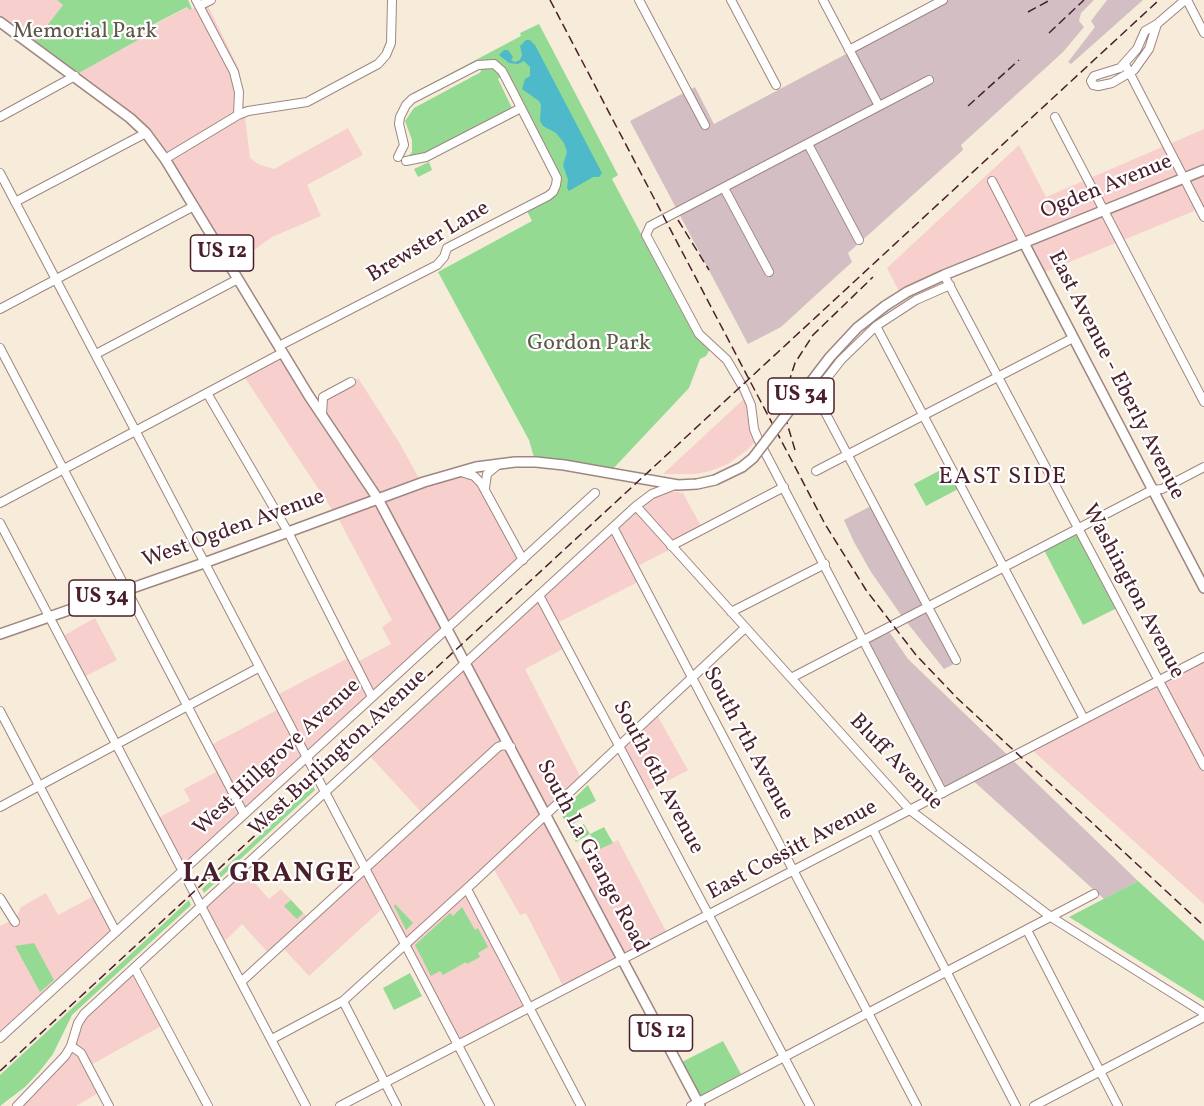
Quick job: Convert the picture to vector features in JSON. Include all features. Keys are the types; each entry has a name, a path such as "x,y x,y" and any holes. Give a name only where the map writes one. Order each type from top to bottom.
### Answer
{"main road":[{"name":"US 12","path":"0,22 75,76 144,131 165,159 309,396 378,499 448,627"},
{"name":"Ogden Avenue","path":"1024,243 1204,170"},
{"name":"US 34","path":"378,499 459,472 500,464 526,462 564,465 678,484 697,484 715,480 748,463 766,443 830,357 857,328 896,298 941,276 1024,243"},
{"name":"East Avenue - Eberly Avenue","path":"1024,243 1204,588"},
{"name":"West Ogden Avenue","path":"0,634 378,499"},
{"name":"South La Grange Road","path":"448,627 696,1105"}],"street":[{"path":"211,0 198,3 234,72 238,92 238,115"},
{"path":"165,159 238,115 248,111 307,102 378,64 386,55 391,43 392,0"},
{"path":"639,0 705,125"},
{"path":"731,0 776,85"},
{"path":"823,0 879,106"},
{"path":"920,0 926,10"},
{"path":"849,50 943,0"},
{"path":"1157,24 1146,55 1130,74 1107,84 1095,86 1091,83 1094,76 1115,71 1125,64 1137,49 1145,31 1186,0 1204,33"},
{"name":"Brewster Lane","path":"281,350 437,265 444,257 447,248 554,192 557,178 521,108 494,63 478,65 412,99 406,105 399,124 404,144 402,159 426,157 521,108"},
{"path":"1125,64 1204,217"},
{"path":"0,117 75,76"},
{"path":"929,80 650,226 646,232 647,238 699,334 727,360 744,389 751,405 754,429 758,439 944,793"},
{"path":"1055,117 1204,402"},
{"path":"15,202 144,131"},
{"path":"808,144 859,240"},
{"path":"0,173 490,1106"},
{"name":"East Avenue - Eberly Avenue","path":"992,181 1024,243"},
{"path":"724,188 770,272"},
{"path":"0,309 194,206"},
{"name":"Washington Avenue","path":"941,276 950,285 1204,766"},
{"path":"96,354 238,279"},
{"path":"950,285 916,300 876,326 841,360 816,395 956,660"},
{"path":"876,326 1084,719"},
{"path":"816,471 1073,338"},
{"path":"0,348 244,814"},
{"path":"0,503 207,393 281,350"},
{"path":"323,417 323,397 351,382"},
{"path":"207,393 288,532 372,697"},
{"path":"485,489 486,474 500,464"},
{"path":"791,678 1152,490 1162,489 1204,467"},
{"path":"459,472 475,477 485,489 523,560"},
{"path":"636,506 647,490 642,479"},
{"name":"West Burlington Avenue","path":"17,1106 47,1076 71,1046 81,1018 636,506 652,494 678,484"},
{"path":"671,546 784,487"},
{"name":"West Hillgrove Avenue","path":"0,1038 595,493"},
{"name":"Bluff Avenue","path":"636,506 910,810 1052,917 1204,1015"},
{"path":"0,523 306,1106"},
{"name":"South 7th Avenue","path":"613,527 916,1106"},
{"path":"731,612 825,564"},
{"name":"South 6th Avenue","path":"539,595 810,1106"},
{"path":"272,1039 343,1001 745,628"},
{"name":"East Cossitt Avenue","path":"340,1106 1204,657"},
{"path":"0,807 258,668"},
{"path":"0,711 116,932"},
{"path":"241,982 498,747 503,745 511,747"},
{"path":"873,830 1016,1106"},
{"path":"466,889 581,1106"},
{"path":"696,1105 1094,894"},
{"path":"0,898 15,922"},
{"path":"1027,930 1118,1106"},
{"path":"135,969 208,1106"},
{"path":"343,1001 397,1106"},
{"path":"1034,1106 1204,1015"},
{"path":"71,1046 81,1053 109,1106"}],"shaded area":[{"path":"0,0 57,0 63,5 32,44 0,21"},
{"path":"948,0 1094,0 1081,13 1079,21 1084,27 1063,52 961,145 963,150 848,253 852,262 781,327 748,344 630,121 695,87 714,124"},
{"path":"1107,0 1143,0 1071,64 1068,62 1095,27 1091,21"},
{"path":"206,2 239,69 250,158 258,164 274,169 348,128 363,155 307,185 321,216 272,237 231,267 147,132 75,75 139,40 137,34 188,7 190,10"},
{"path":"1204,129 1204,207 1040,274 1024,243 901,295 887,268 1019,145 1046,197"},
{"path":"282,355 376,499 335,514 243,375"},
{"path":"358,378 399,442 421,482 379,497 315,400"},
{"path":"747,396 756,441 747,450 728,464 710,471 696,474 663,474"},
{"path":"461,473 481,483 522,559 448,625 381,500"},
{"path":"671,491 683,493 701,526 673,540 669,550 632,569 638,582 555,624 549,612 552,610 545,596 651,497"},
{"path":"379,502 446,627 372,692 357,662 391,644 382,627 392,620 337,516"},
{"path":"871,506 954,664 944,669 901,615 871,572 844,520"},
{"path":"539,598 565,648 525,669 581,778 547,810 469,663"},
{"path":"95,618 117,660 82,678 61,637"},
{"path":"888,630 908,659 1138,881 1104,899 968,776 946,788 869,641"},
{"path":"350,657 370,696 306,754 275,696"},
{"path":"1204,659 1204,904 1031,749"},
{"path":"465,665 504,739 423,814 368,754"},
{"path":"277,710 302,757 246,809 211,745"},
{"path":"656,713 688,770 645,793 620,747"},
{"path":"503,745 544,813 405,943 367,870"},
{"path":"218,771 240,812 183,865 158,818 190,801 184,789"},
{"path":"545,816 621,959 564,988 526,913 520,915 492,866"},
{"path":"618,840 668,935 623,957 573,863"},
{"path":"242,869 269,899 281,889 309,919 270,955 242,924 222,944 203,906"},
{"path":"365,872 382,909 309,976 283,948"},
{"path":"46,893 58,915 94,896 112,931 0,1036 0,926 16,918 21,907"},
{"path":"465,895 523,1007 459,1040 410,946"},
{"path":"135,970 163,1025 89,1066 72,1046 80,1021"},
{"path":"71,1047 80,1054 100,1092 76,1106 18,1106"}],"green space":[{"name":"Memorial Park","path":"57,0 188,0 192,9 187,7 137,33 140,39 79,73 34,42 63,5"},
{"name":"Gordon Park","path":"539,24 618,175 612,179 690,326 698,338 710,349 706,356 700,359 689,388 610,472 535,461 529,440 438,272 532,221 527,211 555,195 560,180 505,71 491,61 480,61 414,95 413,93 521,36 520,33"},
{"path":"480,68 494,68 500,74 498,79 512,108 426,154 408,157 412,152 412,140 405,121 414,108 481,72"},
{"path":"429,162 432,170 418,177 414,169"},
{"path":"948,466 960,488 926,506 914,484"},
{"path":"1078,530 1119,607 1083,625 1043,548"},
{"path":"588,785 596,801 577,811 581,819 568,827 560,812"},
{"path":"313,786 315,790 204,893 202,889"},
{"path":"584,824 590,834 576,842 570,832"},
{"path":"604,827 613,843 598,850 590,834"},
{"path":"1138,881 1204,941 1204,1001 1069,917"},
{"path":"189,900 191,905 72,1015 53,1054 39,1072 25,1087 0,1106 0,1075"},
{"path":"291,900 303,913 297,919 284,906"},
{"path":"395,904 413,923 406,930 394,906"},
{"path":"462,907 475,930 478,928 488,947 478,953 480,957 467,964 466,962 443,975 440,971 431,976 415,945 450,913 453,916"},
{"path":"34,943 54,980 40,992 15,946"},
{"path":"410,973 422,996 394,1010 383,988"},
{"path":"723,1041 741,1074 700,1096 682,1062"}],"water":[{"path":"526,40 530,40 535,45 602,173 599,177 593,177 569,191 563,165 567,152 564,143 556,133 543,126 540,121 539,101 522,89 525,79 530,76 530,67 524,61 518,64 509,63 499,55 504,50 508,50 513,57 511,60 515,62 520,60 522,55 520,46"}],"railway":[{"path":"550,0 825,524 866,590 916,655 957,698 1204,926"},
{"path":"1028,12 1050,0"},
{"path":"1049,33 1084,0"},
{"path":"0,1071 1159,0"},
{"path":"968,106 1019,60"},
{"path":"678,220 709,270"},
{"path":"795,450 787,423 786,403 787,388 795,363 813,335 873,277"}],"district":[{"name":"EAST SIDE","path":"1003,479"},
{"name":"LA GRANGE","path":"269,876"}]}
